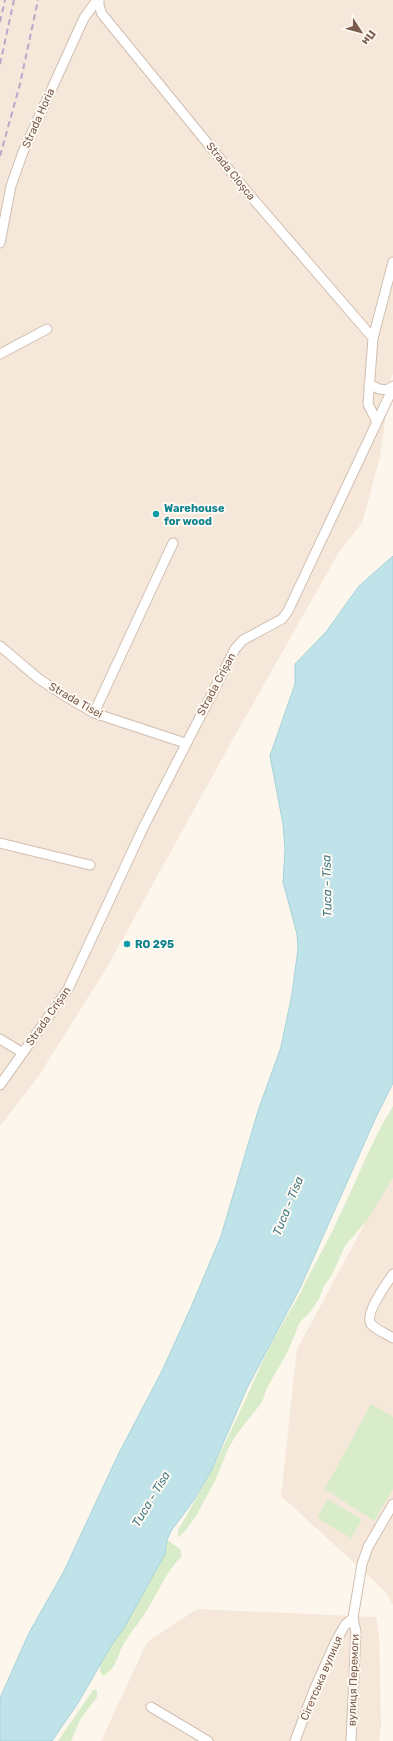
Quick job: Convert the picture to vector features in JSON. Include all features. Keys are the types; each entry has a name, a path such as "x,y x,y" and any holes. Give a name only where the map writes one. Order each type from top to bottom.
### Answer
{"street":[{"name":"Strada Horia","path":"0,243 11,186 23,152 84,18 98,0"},
{"name":"Strada Cloșca","path":"98,0 102,14 249,194 373,338"},
{"path":"377,422 368,404 373,338 393,262"},
{"path":"0,354 47,329"},
{"path":"369,384 379,389 387,390 393,387"},
{"name":"Strada Crișan","path":"0,1085 68,989 107,902 185,743 235,649 243,640 282,619 288,611 393,387"},
{"path":"94,713 173,544"},
{"name":"Strada Tisei","path":"0,646 64,696 94,713 185,743"},
{"path":"0,843 90,866"},
{"path":"0,1039 23,1053"},
{"path":"393,1274 371,1310 369,1319 371,1325 393,1338"},
{"path":"353,1618 362,1564 368,1547 393,1504"},
{"name":"Сігетська вулиця","path":"295,1741 314,1690 335,1642 345,1624 353,1618"},
{"name":"вулиця Перемоги","path":"350,1741 356,1632 353,1618"},
{"path":"151,1707 208,1741"}],"shaded area":[{"path":"0,0 393,0 393,373 380,457 362,523 339,552 228,748 106,969 38,1077 0,1126"},
{"path":"393,1172 393,1605 385,1591 281,1496 297,1349"},
{"path":"197,1609 376,1617 379,1633 381,1725 379,1741 101,1741 147,1642"}],"green space":[{"path":"393,1106 393,1178 368,1219 345,1246 332,1275 324,1286 319,1299 311,1311 300,1322 288,1351 267,1388 262,1402 236,1435 228,1449 215,1481 196,1516 178,1538 178,1530 212,1470 261,1365 326,1244 370,1149"},
{"path":"371,1404 393,1417 393,1489 374,1521 325,1489"},
{"path":"328,1499 362,1520 351,1538 317,1518"},
{"path":"167,1540 180,1549 182,1556 171,1570 144,1615 126,1640 112,1669 103,1676 100,1671 100,1664 124,1628 159,1566 167,1548"},
{"path":"93,1690 97,1690 97,1697 80,1720 71,1741 58,1741"}],"water":[{"name":"Тиса - Tisa","path":"393,556 393,1083 376,1117 300,1288 247,1388 211,1471 194,1500 171,1531 167,1540 165,1554 124,1628 112,1644 78,1703 52,1741 0,1741 0,1698 29,1633 64,1571 118,1455 162,1371 192,1305 221,1236 258,1111 281,1047 292,994 298,949 297,934 283,882 285,849 283,824 270,756 295,684 295,664 326,632 359,586"}],"railway":[{"path":"0,22 5,0"},
{"path":"0,64 14,0"},
{"path":"0,156 20,84 38,0"}],"place":[{"name":"Warehouse for wood","path":"156,514"},
{"name":"RO 295","path":"127,944"}]}
